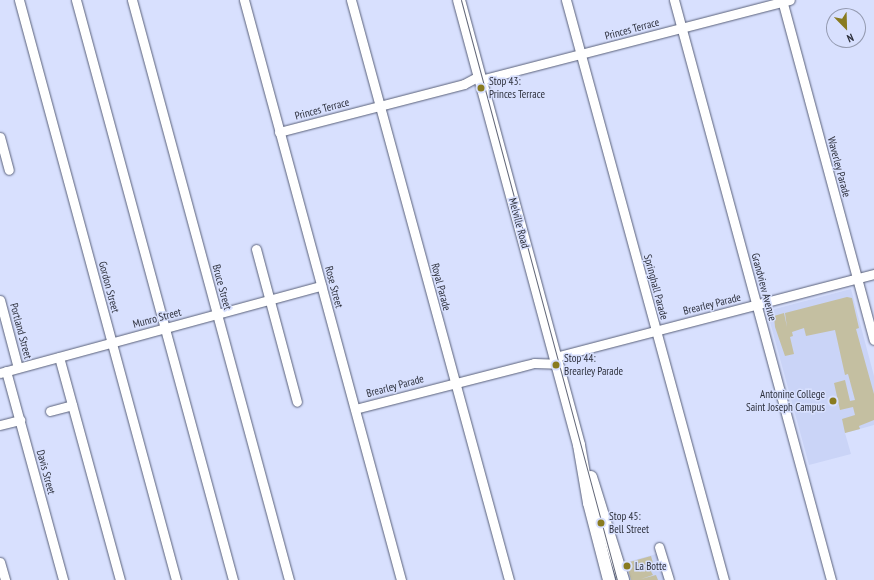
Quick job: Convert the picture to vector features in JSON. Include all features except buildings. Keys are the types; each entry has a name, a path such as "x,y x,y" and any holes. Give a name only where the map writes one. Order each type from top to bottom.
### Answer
{"main road":[{"name":"Melville Road","path":"459,0 555,357 580,445 606,519 623,580"},
{"name":"Melville Road","path":"580,445 589,503 609,580"}],"street":[{"name":"Gordon Street","path":"19,0 176,580"},
{"path":"76,0 233,580"},
{"name":"Bruce Street","path":"132,0 289,580"},
{"name":"Rose Street","path":"244,0 401,580"},
{"name":"Royal Parade","path":"351,0 509,580"},
{"name":"Springhall Parade","path":"566,0 723,580"},
{"name":"Grandview Avenue","path":"674,0 831,580"},
{"name":"Princes Terrace","path":"279,132 784,1"},
{"name":"Waverley Parade","path":"784,1 874,340"},
{"path":"0,137 9,170"},
{"path":"256,248 297,402"},
{"name":"Brearley Parade","path":"354,409 874,274"},
{"name":"Munro Street","path":"3,372 321,286"},
{"name":"Portland Street","path":"0,300 18,368"},
{"path":"59,357 120,580"},
{"name":"Brearley Parade","path":"534,363 555,357"},
{"name":"Davis Street","path":"3,372 20,420 63,580"},
{"path":"50,412 72,405"},
{"path":"0,425 20,420"},
{"path":"659,547 669,580"},
{"path":"0,562 5,580"}],"shaded area":[{"name":"Antonine College Saint Joseph Campus","path":"851,289 874,376 874,425 845,433 851,454 809,465 767,311"},
{"path":"660,553 667,580 628,580 623,563"}],"tram line":[{"path":"461,0 617,580"}],"place":[{"name":"Stop 43: Princes Terrace","path":"481,88"},
{"name":"Stop 44: Brearley Parade","path":"556,365"},
{"name":"Antonine College Saint Joseph Campus","path":"833,401"},
{"name":"Stop 45: Bell Street","path":"601,523"},
{"name":"La Botte","path":"627,566"}]}
